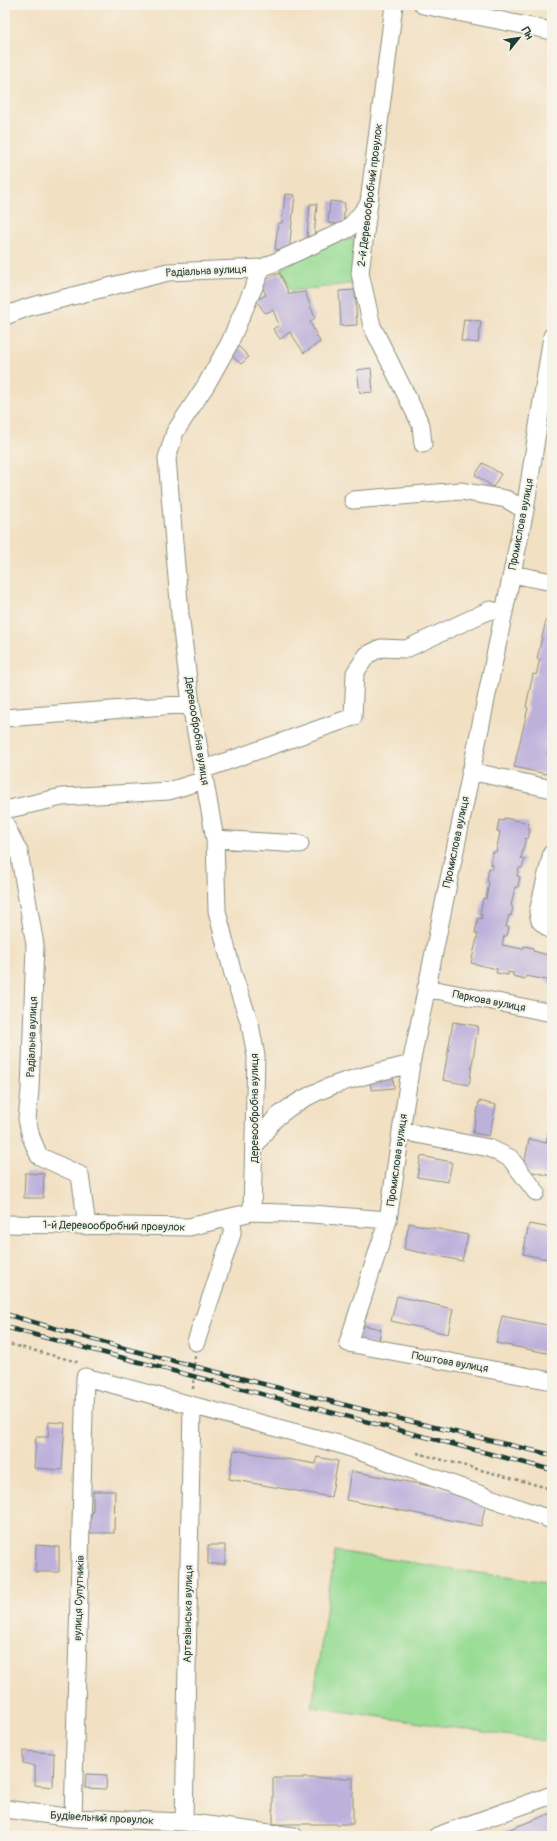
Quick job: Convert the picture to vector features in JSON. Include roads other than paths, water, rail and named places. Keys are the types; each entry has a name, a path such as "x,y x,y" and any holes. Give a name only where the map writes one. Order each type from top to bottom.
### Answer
{"street":[{"name":"2-й Деревообробний провулок","path":"394,5 360,273 372,326 421,425 423,444"},
{"path":"430,6 552,31"},
{"name":"Радіальна вулиця","path":"5,316 28,307 168,272 262,268 348,229 369,204"},
{"name":"Деревообробна вулиця","path":"252,1212 255,1146 256,1056 250,1024 233,974 217,911 215,839 191,704 180,614 167,458 175,432 206,385 229,344 262,268"},
{"name":"Промислова вулиця","path":"348,1343 388,1220 411,1064 470,771 526,510 552,336"},
{"path":"353,500 461,491 506,499 526,510"},
{"path":"512,574 552,582"},
{"path":"5,810 62,797 169,791 203,775 353,717 355,673 366,655 381,648 406,649 490,610 504,613"},
{"path":"5,718 191,704"},
{"path":"470,771 552,789"},
{"name":"Радіальна вулиця","path":"5,824 19,852 35,945 30,1090 27,1119 31,1137 39,1156 80,1175 87,1226"},
{"path":"215,839 300,844"},
{"path":"552,854 538,912 540,921 552,931"},
{"name":"Паркова вулиця","path":"426,988 552,1013"},
{"path":"255,1146 277,1117 313,1092 350,1079 411,1064"},
{"path":"401,1131 489,1148 503,1153 510,1158 536,1192"},
{"name":"1-й Деревообробний провулок","path":"5,1224 189,1228 252,1212 312,1214 388,1220"},
{"path":"196,1342 232,1234 233,1217"},
{"name":"Поштова вулиця","path":"348,1343 552,1381"},
{"name":"вулиця Супутників","path":"73,1818 85,1377 192,1406"},
{"path":"192,1406 342,1445 552,1520"},
{"name":"Артезіанська вулиця","path":"184,1822 192,1406"},
{"path":"437,1836 552,1794"},
{"name":"Будівельний провулок","path":"5,1809 73,1818 184,1822 294,1836"}],"railway":[{"path":"5,1314 127,1349 388,1416 552,1455"},
{"path":"5,1327 552,1470"}]}
